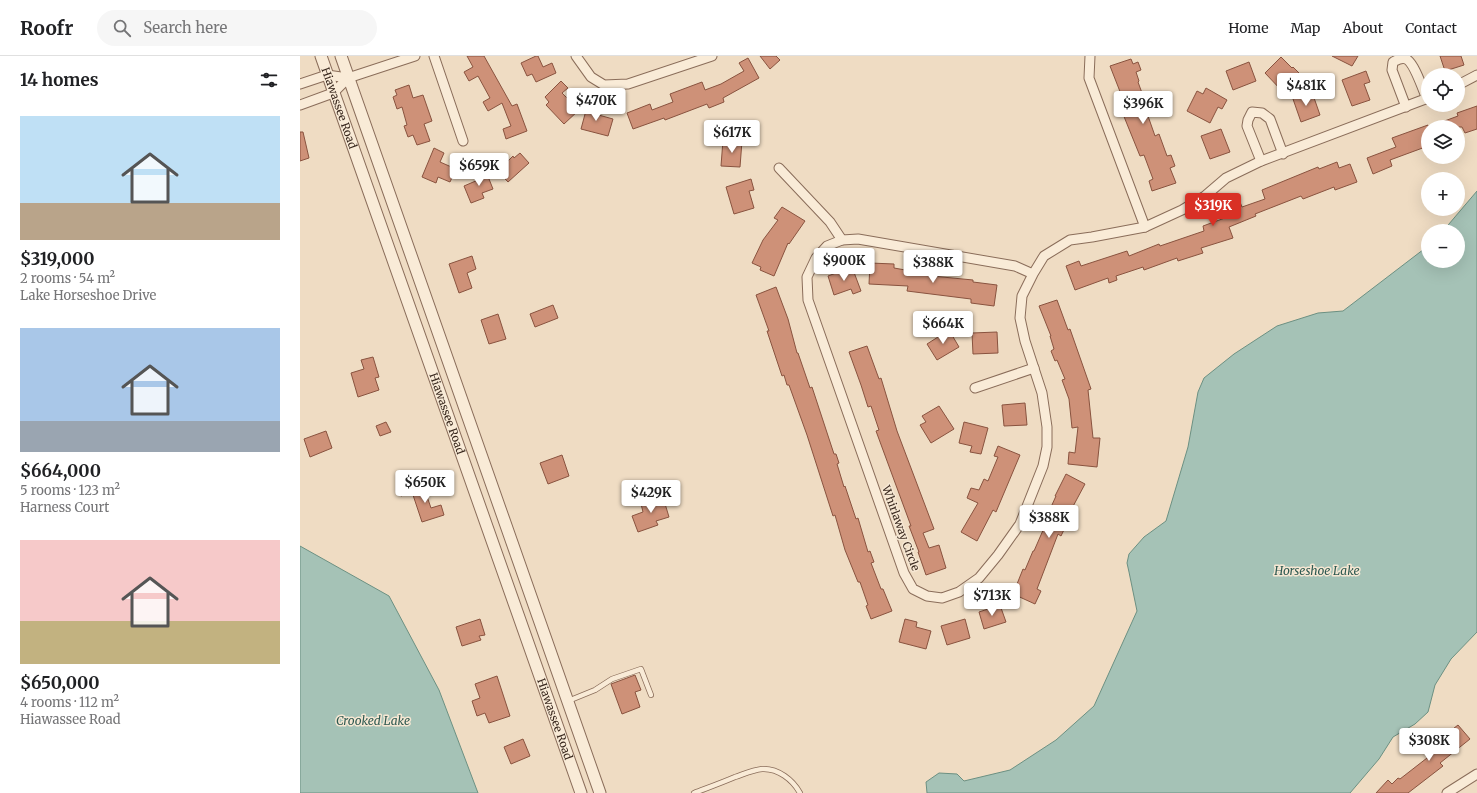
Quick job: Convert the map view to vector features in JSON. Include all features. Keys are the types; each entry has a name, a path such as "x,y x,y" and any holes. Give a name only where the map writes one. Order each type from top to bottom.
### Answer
{"street":[{"name":"Hiawassee Road","path":"321,56 581,793"},
{"name":"Hiawassee Road","path":"341,56 600,793"},
{"path":"300,84 327,75 348,78 415,56"},
{"path":"434,56 463,141"},
{"path":"576,56 591,77 604,85 628,84 712,56"},
{"path":"1090,56 1089,78 1145,227"},
{"path":"1406,107 1392,70 1394,62 1399,59 1406,59 1412,64 1421,85"},
{"path":"1465,81 1477,75"},
{"path":"300,106 333,93 348,78"},
{"path":"1033,274 1044,256 1070,240 1145,227 1182,210 1205,196 1226,178 1261,162 1421,101"},
{"path":"1261,162 1247,126 1252,112 1262,113 1270,120 1283,154"},
{"path":"779,168 830,222 842,240"},
{"name":"Whirlaway Circle","path":"842,240 868,240 1015,266 1033,274 1022,296 1020,318 1025,341 1042,393 1046,420 1047,447 1043,466 1020,524 998,556 979,578 959,592 942,598 927,596 913,589 904,573 808,300 807,277 816,258 827,246 842,240"},
{"path":"975,388 1034,368"},
{"path":"1446,793 1477,774"}],"lane":[{"path":"568,701 595,690 612,679 641,669 650,695"},
{"path":"694,793 751,771 762,769 773,770 784,775 800,793"}],"water":[{"name":"Horseshoe Lake","path":"1477,191 1477,632 1451,659 1435,685 1428,712 1415,724 1393,737 1379,759 1350,793 927,793 926,782 939,773 957,774 964,781 1010,770 1056,740 1094,706 1137,611 1127,563 1129,554 1144,537 1166,521 1188,447 1198,392 1204,378 1234,354 1277,326 1318,313 1343,311 1421,251 1421,268 1465,268 1465,224 1449,224 1456,216 1465,216 1465,205"},
{"name":"Crooked Lake","path":"300,546 389,596 439,690 478,793 300,793"}],"building":[{"path":"467,56 484,56 512,106 517,104 527,131 506,139 503,129 511,126 502,103 488,111 483,102 490,98 478,76 469,81 464,72 473,67"},
{"path":"538,56 543,67 552,63 556,73 536,82 532,74 527,76 521,63"},
{"path":"760,56 776,56 780,60 770,69"},
{"path":"1332,56 1358,56 1352,66"},
{"path":"1440,56 1461,56 1464,65 1454,68 1444,68"},
{"path":"1281,57 1301,75 1283,92 1265,73"},
{"path":"748,58 759,78 723,98 724,102 709,108 707,104 665,120 664,118 633,129 627,113 650,104 652,110 673,102 670,94 702,82 705,90 721,84 744,71 739,63"},
{"path":"1131,59 1133,64 1138,62 1141,70 1136,72 1138,82 1150,115 1148,116 1155,136 1159,134 1167,156 1171,155 1175,166 1170,168 1176,183 1152,191 1149,181 1153,179 1144,155 1140,156 1123,114 1128,112 1110,66"},
{"path":"1249,62 1256,81 1233,90 1226,71"},
{"path":"1366,71 1370,82 1364,84 1370,100 1352,106 1342,80"},
{"path":"561,81 568,88 562,93 579,110 564,124 546,105 549,102 545,97"},
{"path":"409,85 413,98 423,95 432,121 424,124 430,141 417,145 413,135 408,137 404,126 407,125 402,107 397,109 393,97 397,95 395,90"},
{"path":"1206,88 1227,100 1222,109 1218,107 1210,123 1187,111 1197,91 1203,94"},
{"path":"1312,92 1320,115 1301,122 1293,99"},
{"path":"588,103 597,106 595,114 613,119 608,136 581,129"},
{"path":"1477,106 1477,129 1465,133 1465,120 1447,120 1458,116 1457,113 1465,112 1465,110"},
{"path":"1421,128 1421,149 1390,160 1392,166 1373,174 1367,158 1396,147 1392,138"},
{"path":"1221,129 1230,152 1210,159 1201,136"},
{"path":"300,132 303,132 309,158 300,161"},
{"path":"723,140 742,141 740,167 721,166"},
{"path":"434,148 444,153 440,162 456,169 450,182 438,177 436,183 422,177"},
{"path":"520,153 529,163 508,182 492,165 499,158 505,164 513,156 514,158"},
{"path":"1337,162 1339,168 1350,164 1357,182 1335,190 1334,187 1303,199 1301,196 1255,214 1256,216 1229,227 1233,238 1201,248 1203,253 1178,261 1177,258 1144,270 1143,267 1116,276 1117,280 1109,283 1108,278 1075,290 1066,266 1079,261 1081,266 1127,251 1129,256 1159,244 1160,246 1204,231 1203,226 1233,215 1230,206 1240,202 1242,207 1265,199 1262,190 1318,167 1319,169"},
{"path":"485,169 493,189 482,193 484,198 471,203 464,186 478,180 476,173"},
{"path":"751,179 754,190 749,191 754,208 734,214 726,187"},
{"path":"782,207 805,221 789,244 788,243 774,276 760,270 761,267 752,263 763,240 778,220 774,218"},
{"path":"472,256 476,269 467,273 472,288 459,293 449,264"},
{"path":"870,263 894,264 894,268 911,271 911,268 920,269 920,274 973,280 973,282 997,285 994,306 971,303 971,299 907,291 908,286 869,284"},
{"path":"852,267 861,291 853,294 851,289 834,295 828,276"},
{"path":"776,287 788,319 797,353 810,388 812,387 834,454 836,454 839,463 837,464 844,487 845,486 856,519 858,518 868,552 870,551 874,562 871,563 881,589 883,589 892,611 871,619 860,582 858,582 845,550 835,515 833,516 789,385 787,385 784,375 782,376 767,331 769,331 756,295"},
{"path":"1057,300 1068,330 1070,329 1091,389 1088,390 1093,438 1100,438 1097,467 1068,464 1069,452 1075,453 1078,427 1072,428 1069,399 1062,380 1065,379 1057,360 1055,361 1051,351 1054,349 1051,336 1039,306"},
{"path":"553,305 558,318 535,327 530,314"},
{"path":"498,314 506,339 489,344 481,320"},
{"path":"949,330 959,347 937,360 927,344"},
{"path":"997,332 998,353 973,354 972,333"},
{"path":"867,346 879,379 881,378 897,431 934,529 923,533 929,548 939,545 946,568 926,575 909,526 911,526 876,431 879,430 871,406 868,407 849,352"},
{"path":"373,357 379,377 375,378 379,390 358,397 351,373 364,369 361,360"},
{"path":"1025,403 1027,425 1004,426 1002,405"},
{"path":"939,406 954,429 931,443 920,425 926,422 922,416"},
{"path":"386,422 391,432 380,436 376,426"},
{"path":"964,422 988,428 981,454 970,452 972,446 959,443"},
{"path":"326,431 332,448 310,457 304,439"},
{"path":"998,446 1020,455 996,512 993,510 977,541 961,532 978,503 967,498 971,488 979,490 984,479 988,481 998,457 994,456"},
{"path":"562,455 569,476 548,484 540,463"},
{"path":"1066,474 1085,484 1070,512 1072,513 1061,536 1058,534 1037,589 1041,591 1035,604 1013,594 1023,569 1025,570 1034,551 1044,528 1042,527"},
{"path":"409,482 412,492 401,496 397,486"},
{"path":"422,482 431,508 441,505 444,515 422,522 410,486"},
{"path":"663,497 669,517 656,521 658,525 638,532 632,516 643,512 641,504"},
{"path":"1000,605 1006,622 984,629 979,612"},
{"path":"480,619 485,635 479,636 481,640 462,646 456,627"},
{"path":"905,619 917,622 916,627 931,631 926,649 899,642"},
{"path":"965,619 970,638 947,645 941,626"},
{"path":"635,675 641,690 635,692 640,707 622,714 611,684"},
{"path":"497,676 510,716 489,723 485,713 477,716 472,701 480,698 475,684"},
{"path":"1458,725 1470,739 1440,763 1443,766 1408,793 1376,793 1388,780 1392,784 1398,778 1400,779 1436,751 1430,743 1447,729 1449,732"},
{"path":"523,739 530,756 511,764 504,747"}]}
